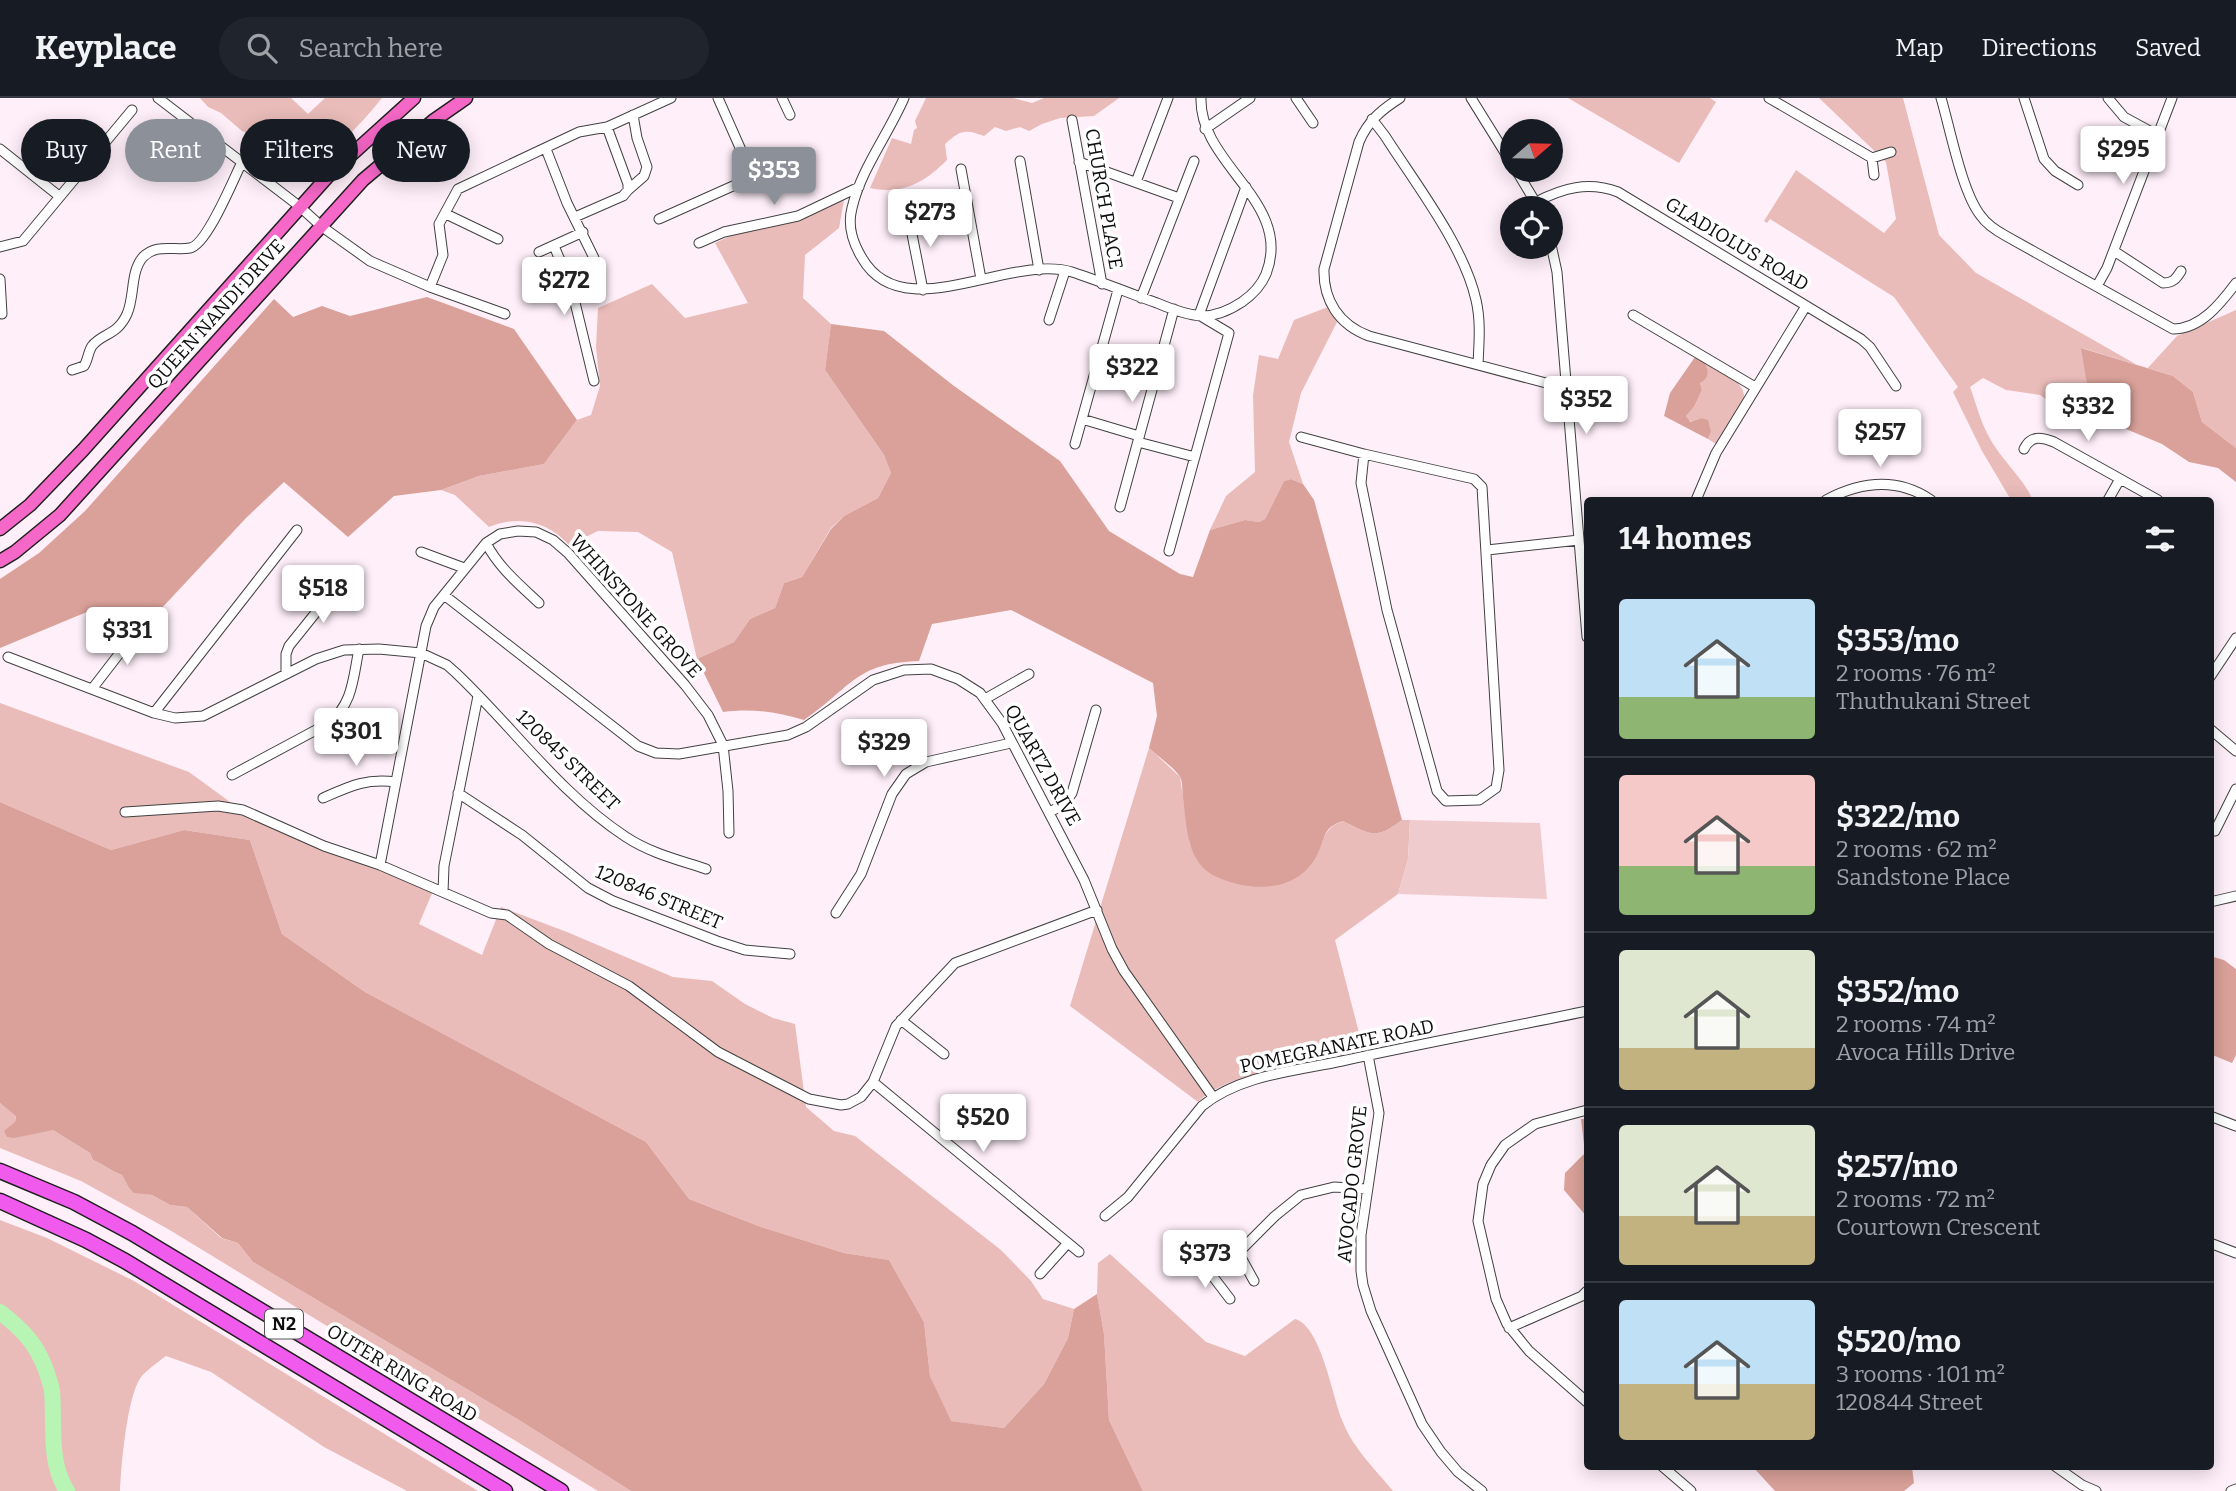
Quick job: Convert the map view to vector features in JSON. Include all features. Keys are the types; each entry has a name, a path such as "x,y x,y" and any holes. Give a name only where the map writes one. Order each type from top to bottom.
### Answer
{"highway":[{"name":"OUTER RING ROAD","path":"0,1171 74,1202 132,1233 561,1491"},
{"name":"N2","path":"0,1201 125,1261 505,1491"},
{"path":"0,1206 28,1213"}],"main road":[{"name":"QUEEN NANDI DRIVE","path":"0,529 30,505 83,450 299,206 370,136 414,98"},
{"name":"QUEEN NANDI DRIVE","path":"0,561 60,515 321,226 380,165 433,121 466,98"}],"street":[{"path":"158,98 240,160"},
{"path":"430,287 443,255 439,224 458,189 585,131 607,127 671,98"},
{"path":"659,219 753,177 718,98"},
{"path":"782,98 790,115"},
{"path":"904,98 859,187 851,212 850,232 873,273 894,286 923,290 1039,270 1065,271 1174,310 1199,316 1229,333 1169,551"},
{"path":"1136,182 1168,98"},
{"path":"1199,316 1223,312 1239,304 1256,290 1267,272 1270,252 1269,231 1262,212 1205,129 1200,98"},
{"path":"1205,129 1250,98"},
{"path":"1296,98 1313,123"},
{"path":"1400,98 1372,119 1359,142 1325,259 1327,297 1341,319 1361,333 1546,383 1567,384"},
{"path":"1471,98 1500,145"},
{"path":"1769,98 1872,158 1891,152"},
{"path":"1941,98 1972,202 1980,216 2006,236 2173,329 2190,324 2217,308 2236,283"},
{"path":"2024,98 2044,159 2055,171 2078,185"},
{"path":"2108,98 2124,117 2157,135"},
{"path":"2097,286 2172,98"},
{"path":"0,247 23,241 132,110"},
{"path":"575,217 623,196 646,173 646,162 637,138 633,116"},
{"path":"1372,119 1451,240 1469,276 1477,302 1480,327 1478,364"},
{"name":"CHURCH PLACE","path":"1072,120 1102,284"},
{"path":"607,127 628,190"},
{"path":"0,149 59,196"},
{"path":"546,149 594,258"},
{"path":"1872,158 1874,175"},
{"path":"1141,298 1194,160"},
{"path":"1020,161 1039,270"},
{"path":"1079,162 1179,198"},
{"path":"72,370 84,366 92,346 121,324 130,306 135,273 143,258 163,248 190,248 204,238 240,166"},
{"path":"961,169 981,279"},
{"path":"268,182 321,226 370,261 430,287 505,314"},
{"name":"GLADIOLUS ROAD","path":"1549,196 1555,192 1585,186 1618,192 1866,342 1896,386"},
{"path":"699,243 724,232 798,216 859,187"},
{"path":"1199,316 1246,187"},
{"path":"446,214 498,239"},
{"path":"908,214 923,290"},
{"path":"539,252 583,232"},
{"path":"554,246 571,286 594,381"},
{"path":"2113,251 2163,283 2169,283 2181,271"},
{"path":"1554,259 1584,601"},
{"path":"1049,320 1065,271"},
{"path":"0,279 2,314"},
{"path":"1075,444 1118,290"},
{"path":"1697,497 1716,453 1806,306"},
{"path":"1120,507 1174,310"},
{"path":"1633,315 1755,387"},
{"path":"1099,358 1156,374"},
{"path":"1082,419 1195,457"},
{"path":"1301,437 1478,481 1484,492 1498,783 1492,792 1479,800 1450,802 1443,799 1437,791 1387,610 1362,492 1361,468 1364,454"},
{"path":"2024,449 2032,439 2045,438 2153,497"},
{"path":"2110,497 2120,479"},
{"path":"1833,497 1854,488 1884,484 1917,492 1926,497"},
{"path":"155,713 298,530"},
{"name":"WHINSTONE GROVE","path":"380,864 429,616 486,543 508,532 528,531 545,536 559,545 699,701 723,745"},
{"path":"1487,550 1579,540"},
{"path":"486,543 507,573 540,603"},
{"path":"421,552 464,568"},
{"path":"286,673 289,646 346,575"},
{"name":"QUARTZ DRIVE","path":"444,595 638,746 667,755 788,735 873,680 904,670 931,669 971,686 985,699 1002,723 1050,812 1124,971 1213,1097"},
{"path":"92,689 139,628"},
{"path":"2214,671 2236,638"},
{"path":"233,775 329,723 341,713 348,702 359,649"},
{"path":"8,657 155,713 175,718 203,716 327,655 359,649 421,653"},
{"name":"120845 STREET","path":"421,653 447,665 576,797 624,836 662,854 706,869"},
{"path":"985,699 1029,674"},
{"path":"443,892 444,866 478,696"},
{"path":"1050,812 1064,804 1072,793 1096,710"},
{"path":"2214,732 2236,751"},
{"path":"836,913 861,874 892,794 906,774 926,762 1012,743"},
{"path":"723,745 729,833"},
{"path":"323,798 361,782 396,782"},
{"path":"2215,831 2236,789"},
{"name":"120846 STREET","path":"458,793 522,835 588,888 613,901 736,947 790,954"},
{"path":"125,812 218,806 243,810 324,846 380,864 491,913 507,915 549,944 629,986 718,1052 809,1099 841,1105 861,1097 873,1082 890,1037 901,1020 955,963 1097,910"},
{"path":"2214,901 2236,896"},
{"name":"POMEGRANATE ROAD","path":"1105,1216 1128,1197 1202,1106 1213,1097 1239,1084 1584,1012"},
{"path":"901,1020 944,1054"},
{"name":"AVOCADO GROVE","path":"1368,1055 1380,1113 1361,1236 1361,1271 1371,1311 1422,1424 1458,1472 1482,1491"},
{"path":"873,1082 1080,1252"},
{"path":"1584,1111 1535,1124 1512,1138 1500,1151 1483,1184 1478,1208 1482,1241 1496,1299 1509,1328 1529,1351 1584,1399"},
{"path":"2214,1118 2236,1126"},
{"path":"1230,1299 1214,1278 1210,1267 1238,1252 1301,1195 1334,1187 1367,1189"},
{"path":"1040,1274 1067,1244"},
{"path":"2214,1245 2236,1253"},
{"path":"1238,1252 1254,1281"},
{"path":"1509,1328 1584,1294"},
{"path":"1667,1470 1691,1491"},
{"path":"2061,1470 2096,1491"}],"shaded area":[{"path":"200,98 291,98 308,114 325,98 382,98 358,126 358,119 240,119 240,129 221,113 208,107"},
{"path":"926,98 1013,98 1032,103 1044,98 1119,98 1094,116 1060,118 1029,131 1020,127 1006,131 995,127 984,136 972,132 959,133 945,144 947,160 921,181 892,190 870,188 892,138 911,144 914,130 917,128 915,121"},
{"path":"1568,98 1710,98 1716,102 1679,163"},
{"path":"1819,98 1903,98 1939,235 1976,273 2137,365 2082,348 2091,408 2059,408 2040,395 2006,390 1983,378 1970,387 1988,435 2031,497 2009,497 1982,451 1953,392 1958,387 1894,297 1770,219 1767,223 1764,221 1796,170 1884,233 1896,219 1886,162"},
{"path":"844,200 839,228 805,255 803,298 831,324 825,370 884,455 891,473 878,498 844,516 831,528 802,577 784,583 775,608 750,619 734,642 697,659 672,552 638,532 598,531 569,545 552,530 532,522 511,521 489,527 455,495 441,490 479,476 544,464 577,420 591,415 600,386 596,347 598,308 652,284 685,318 748,303 715,243 739,232 797,220"},
{"path":"427,297 514,329 577,420 544,464 479,476 441,490 394,496 348,537 284,482 246,518 145,626 120,609 94,609 0,648 0,579 39,553 85,511 274,299 293,317 322,306 350,316"},
{"path":"1328,307 1337,322 1301,393 1289,442 1303,484 1291,479 1284,481 1265,519 1259,522 1245,520 1210,530 1226,496 1255,472 1253,395 1259,355 1278,359 1294,320"},
{"path":"2236,310 2236,448 2202,422 2193,392 2173,376 2148,368 2177,336"},
{"path":"831,324 884,331 954,386 1060,461 1109,531 1180,574 1193,577 1210,530 1245,520 1259,522 1265,519 1284,481 1291,479 1303,484 1314,500 1402,820 1379,833 1360,830 1343,821 1336,824 1327,831 1316,857 1307,869 1285,883 1258,887 1217,877 1199,863 1194,854 1187,832 1182,784 1178,773 1149,748 1157,716 1153,683 1011,610 932,624 919,661 881,666 867,672 804,720 744,710 723,712 697,659 734,642 750,619 775,608 784,583 802,577 831,529 844,516 878,498 891,473 884,455 825,370"},
{"path":"2081,348 2173,376 2193,392 2202,422 2236,448 2236,482 2218,468 2189,462 2162,444 2114,424 2103,413 2091,408"},
{"path":"1695,357 1705,363 1707,375 1700,383 1702,390 1694,407 1686,416 1690,422 1701,418 1708,420 1711,432 1708,439 1664,416 1670,393"},
{"path":"1705,363 1736,382 1741,387 1744,399 1716,444 1708,439 1711,432 1701,418 1689,422 1686,416 1702,390 1700,383 1707,368"},
{"path":"0,703 189,772 252,818 433,891 419,924 482,955 501,907 673,977 712,981 745,1004 773,1018 795,1024 806,1107 834,1131 855,1136 1001,1250 1031,1281 1043,1299 1074,1309 1068,1338 1044,1384 1004,1428 950,1421 930,1376 924,1322 889,1260 844,1253 761,1227 689,1199 646,1142 365,992 282,934 250,840 184,830 111,850 0,802"},
{"path":"1149,748 1180,777 1190,845 1316,856 1328,830 1343,821 1360,830 1379,833 1402,820 1410,820 1408,859 1398,894 1335,940 1364,1052 1253,1074 1213,1091 1198,1102 1070,1006"},
{"path":"0,802 111,850 184,830 250,840 282,934 365,992 646,1142 689,1199 761,1227 844,1253 889,1260 924,1322 930,1376 951,1421 1004,1428 1044,1384 1068,1338 1074,1309 1097,1294 1104,1334 1109,1420 1143,1491 631,1491 519,1420 253,1262 238,1243 222,1238 187,1207 170,1205 152,1195 134,1193 122,1175 93,1160 90,1153 53,1130 7,1137 4,1131 15,1122 16,1116 0,1103"},
{"path":"1410,820 1540,823 1547,899 1398,894 1408,859"},
{"path":"2214,957 2224,960 2236,969 2236,1055 2232,1063 2214,1056"},
{"path":"0,1103 16,1115 15,1122 53,1130 90,1153 93,1160 122,1175 134,1192 152,1195 170,1205 187,1207 221,1238 238,1243 253,1262 519,1420 631,1491 598,1491 168,1229 81,1181 0,1148"},
{"path":"1581,1119 1584,1119 1584,1144"},
{"path":"1584,1154 1584,1213 1564,1190 1565,1173"},
{"path":"0,1220 47,1238 134,1281 478,1491 407,1491 324,1447 211,1372 166,1356 141,1377 136,1386 126,1432 120,1491 0,1491"},
{"path":"1110,1254 1206,1342 1245,1356 1295,1319 1304,1324 1319,1347 1346,1430 1364,1457 1393,1491 1143,1491 1109,1420 1104,1334 1097,1294 1098,1263"},
{"path":"1756,1470 1912,1470 1914,1483 1904,1491 1775,1491"}],"waterway":[{"path":"0,1312 28,1338 46,1370 52,1391 57,1468 67,1491"}]}
